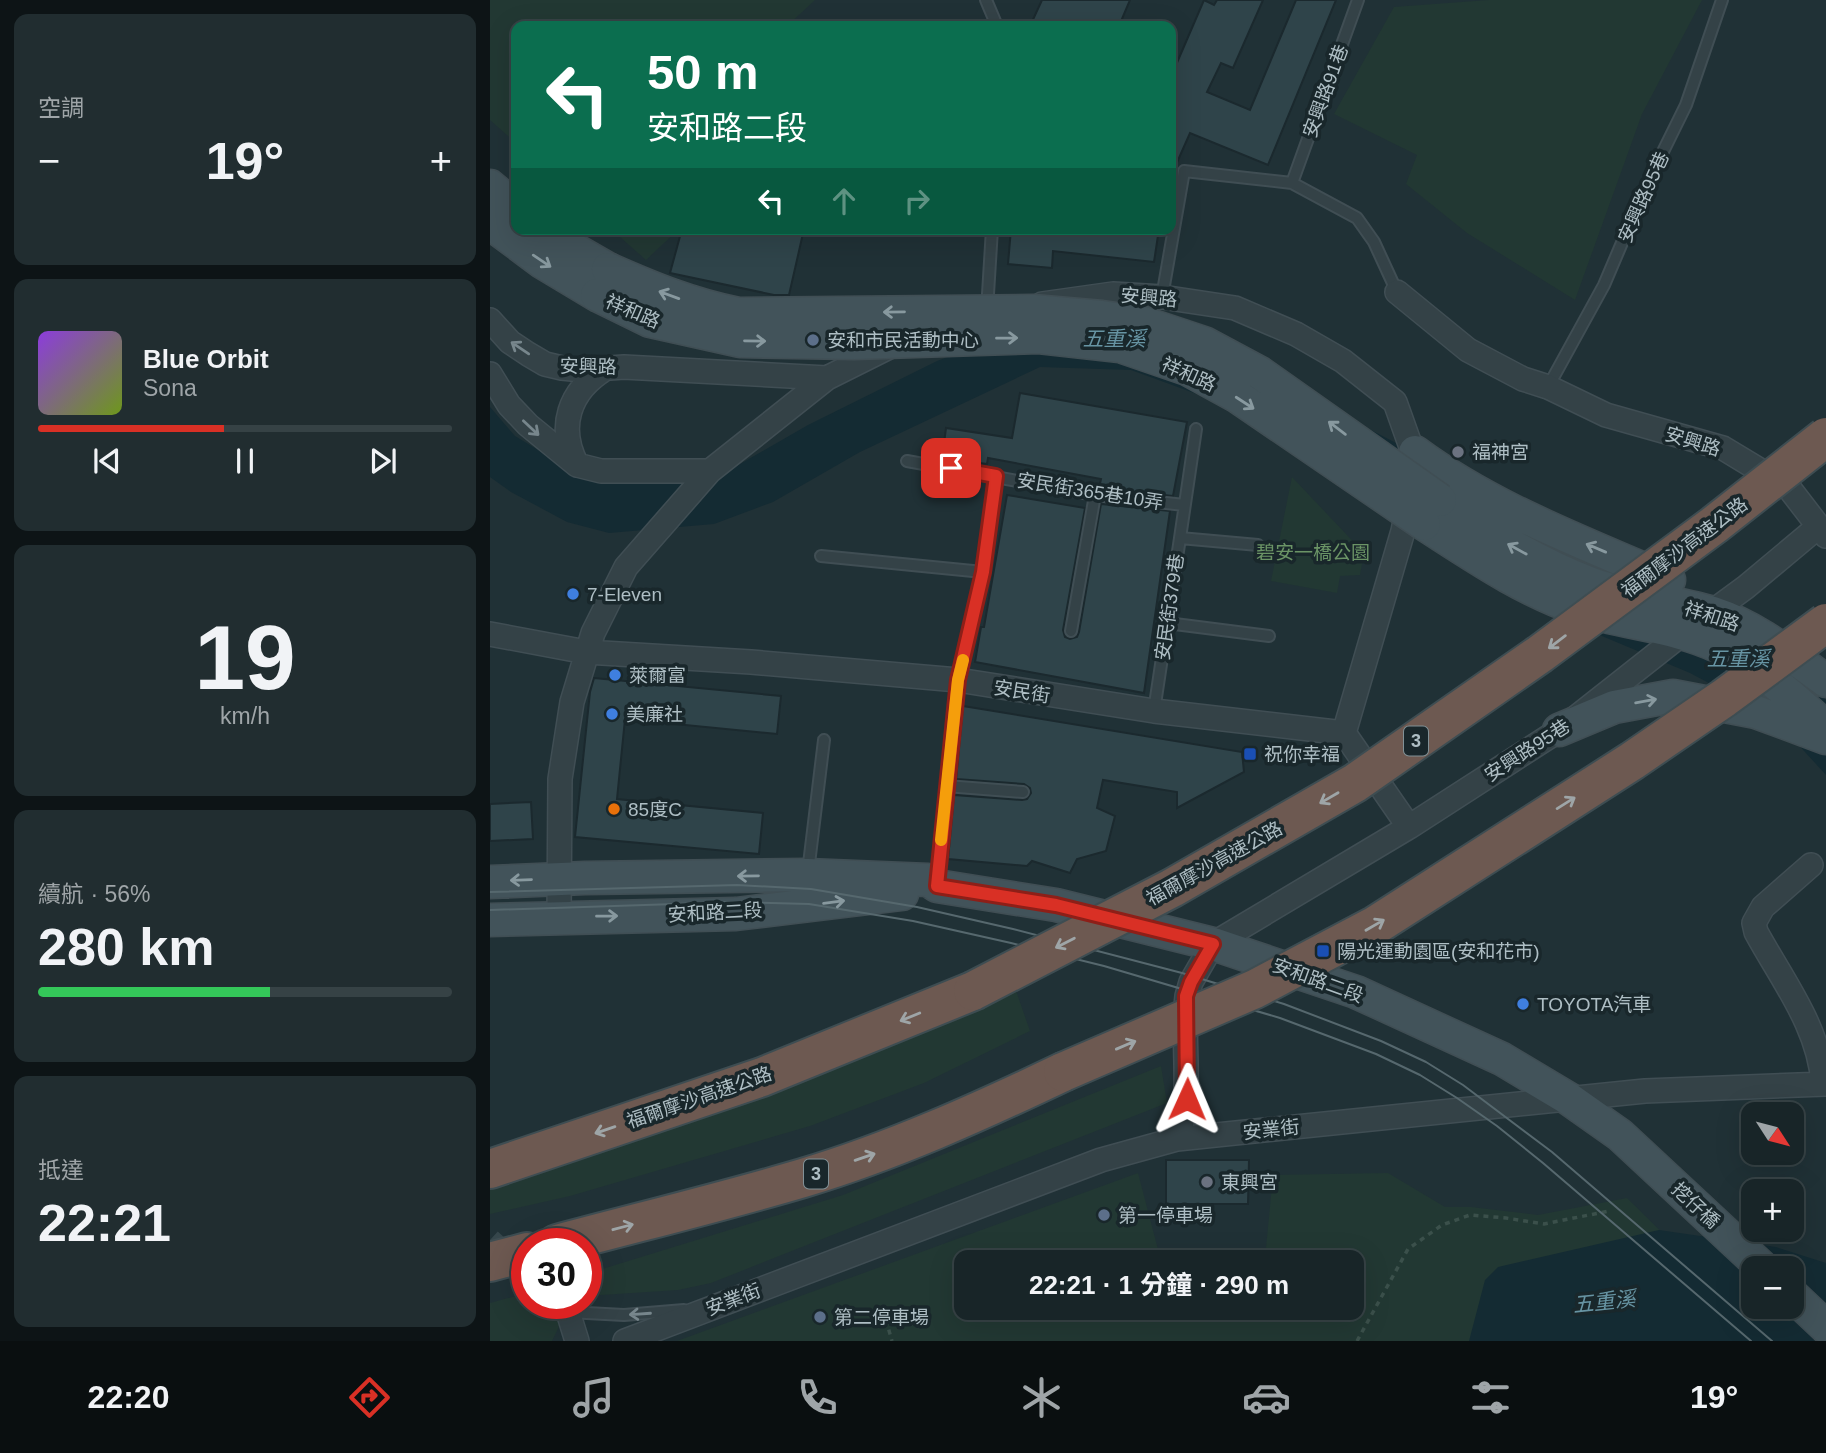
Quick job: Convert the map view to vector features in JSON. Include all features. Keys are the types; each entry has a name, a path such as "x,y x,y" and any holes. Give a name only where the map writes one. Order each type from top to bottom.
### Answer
{"highway":[{"name":"福爾摩沙高速公路","path":"490,1169 762,1077 973,991 1172,888 1355,783 1540,654 1826,438"},
{"name":"3","path":"602,1232 804,1178 893,1147 981,1111 1063,1072 1255,989 1376,925 1643,753 1826,623"},
{"path":"490,1262 511,1256"}],"main road":[{"path":"490,186 511,204"},
{"name":"祥和路","path":"490,223 542,262 602,282 738,314 1033,311 1144,323 1204,343 1260,373 1511,546 1550,567 1592,584 1710,613 1759,634 1826,681"},
{"name":"祥和路","path":"552,235 602,282 650,321 740,341 854,342 1039,337 1120,346 1186,369 1238,397 1496,571 1539,593 1580,609 1717,646 1740,659 1807,710 1826,728"},
{"path":"1415,457 1502,507 1681,584 1710,613"},
{"path":"1559,730 1614,707 1673,696 1756,712 1826,738"},
{"name":"安和路二段","path":"490,881 807,875 928,880 937,886 1056,905 1213,944 1356,992 1502,1059 1569,1098 1620,1135 1659,1170"},
{"name":"安和路二段","path":"490,920 736,914 927,891 937,886"},
{"name":"挖仔橋","path":"1659,1170 1750,1256"},
{"path":"1804,1306 1826,1327"}],"street":[{"name":"安興路","path":"1397,292 1468,350 1523,379 1548,387 1606,415 1723,448 1788,488 1822,531"},
{"name":"安興路","path":"586,652 599,618 626,567 704,477 827,378 884,348 987,314 1065,299 1114,294 1162,297 1235,308 1296,334 1343,361 1395,402 1415,457"},
{"name":"安興路","path":"490,320 510,342 545,364 562,368 624,367 827,378"},
{"path":"577,464 567,439 567,423 580,391 605,369"},
{"path":"490,374 509,405 528,425 577,464 601,471 704,477"},
{"path":"1409,827 1344,733 1403,531 1415,457"},
{"name":"安興路95巷","path":"1213,944 1409,827 1559,730 1710,613 1822,531"},
{"name":"安民街","path":"490,634 586,652 751,662 958,680 1154,711 1344,733"},
{"path":"559,917 560,779 572,702 586,652"},
{"path":"1811,864 1763,907 1754,923 1756,932 1785,980 1814,1040 1824,1084"},
{"path":"1177,1139 1187,1099 1186,996 1213,944"},
{"name":"安業街","path":"625,1341 1101,1160 1177,1139 1645,1091 1824,1084"},
{"path":"570,1319 577,1341"}],"lane":[{"path":"986,0 995,21"},
{"name":"安興路91巷","path":"1292,183 1358,0"},
{"name":"安興路95巷","path":"1548,387 1604,285 1647,184 1686,105 1722,0"},
{"path":"1176,217 1184,171 1292,183 1357,218 1374,242 1397,292"},
{"path":"987,314 992,235"},
{"path":"1162,297 1173,235"},
{"path":"1180,538 1196,429"},
{"name":"安民街365巷10弄","path":"906,461 1094,495 1184,505"},
{"path":"937,886 958,680 983,572 996,476"},
{"path":"1070,631 1094,495"},
{"name":"安民街379巷","path":"1154,711 1180,538 1258,545"},
{"path":"821,556 983,572"},
{"path":"1167,623 1269,636"},
{"path":"807,875 824,740"},
{"path":"946,786 1023,792"},
{"path":"602,1314 624,1315 708,1309"}],"path":[{"path":"1357,1341 1408,1249 1442,1225 1470,1215 1506,1217 1544,1224 1609,1211"},
{"path":"886,1320 892,1341"}],"green space":[{"path":"490,0 815,0 792,21 511,21 511,139 490,120"},
{"path":"1489,0 1702,0 1642,114 1575,300 1467,233 1406,184 1417,155 1334,114 1394,7"},
{"path":"618,235 673,235 646,260"},
{"name":"碧安一橋公園","path":"1292,477 1364,553 1360,575 1340,576 1337,593 1271,581"},
{"path":"1015,988 1030,1031 924,1083 810,1126 570,1196 490,1214 490,1184"},
{"path":"1161,1066 1167,1103 711,1283 678,1290 602,1295 602,1269 843,1195"},
{"path":"1138,1173 1158,1250 954,1250 954,1320 1364,1320 1364,1250 1250,1250 1266,1248 1273,1175 1388,1173 1445,1207 1471,1207 1538,1215 1627,1198 1741,1310 1741,1319 1750,1319 1772,1341 677,1341"},
{"path":"511,1297 511,1319 563,1319 552,1341 490,1341 490,1303"}],"water":[{"name":"五重溪","path":"1114,312 1336,412 1398,444 1520,529 1758,629 1826,700 1826,775 1773,717 1690,673 1521,602 1430,548 1227,405 1131,370 1040,367 860,452 773,502 714,524 609,533 567,522 511,492 490,477 490,407 515,436 553,459 643,483 728,471 808,425 937,361 1050,318"},
{"name":"五重溪","path":"1659,1230 1776,1247 1826,1263 1826,1341 1469,1341 1485,1280 1498,1267"}],"building":[{"path":"1042,0 1130,0 1121,21 1032,21"},
{"path":"1204,0 1214,5 1217,0 1263,0 1233,68 1221,63 1207,92 1250,110 1296,0 1336,0 1268,165 1190,133 1176,165 1176,65"},
{"path":"680,235 803,235 789,295 774,295 670,273"},
{"path":"1010,235 1158,235 1154,262 1053,251 1052,268 1008,264"},
{"path":"1020,393 1187,422 1173,496 1099,488 1101,479 988,458 987,464 942,458 946,428 1012,438"},
{"path":"1007,495 1085,508 1063,630 1065,637 1070,639 1077,637 1079,632 1101,504 1170,511 1144,693 975,662 981,627 984,627"},
{"path":"594,678 781,696 777,734 625,719 617,799 763,813 759,854 575,837 590,692"},
{"path":"963,706 1242,752 1244,772 1177,808 1177,792 1103,780 1097,808 1115,816 1106,851 1077,859 1070,873 1032,861 1027,866 948,859 954,795 1022,800 1027,799 1031,793 1030,788 1024,784 956,779"},
{"path":"531,802 533,839 490,841 490,804"},
{"name":"東興宮","path":"1166,1160 1249,1160 1248,1204 1166,1204"}],"tunnel":[{"path":"490,1240 511,1259"}],"tram line":[{"path":"490,892 737,885 811,889 917,907 1013,929 1182,973 1284,1004 1381,1041 1426,1062 1463,1085 1552,1152 1772,1341"},
{"path":"490,910 736,902 809,904 913,921 1011,943 1104,966 1280,1018 1376,1054 1420,1075 1457,1098 1543,1163 1751,1341"}],"slow traffic":[{"path":"941,840 958,680 963,660"}],"place":[{"name":"安和市民活動中心","path":"813,340"},
{"name":"福神宮","path":"1458,452"},
{"name":"7-Eleven","path":"573,594"},
{"name":"萊爾富","path":"615,675"},
{"name":"美廉社","path":"612,714"},
{"name":"祝你幸福","path":"1250,754"},
{"name":"85度C","path":"614,809"},
{"name":"陽光運動園區(安和花市)","path":"1323,951"},
{"name":"TOYOTA汽車","path":"1523,1004"},
{"name":"東興宮","path":"1207,1182"},
{"name":"第一停車場","path":"1104,1215"},
{"name":"第二停車場","path":"820,1317"}],"route":[{"path":"951,468 996,476 983,572 958,680 937,886 1056,905 1213,944 1186,996 1187,1099"}]}
